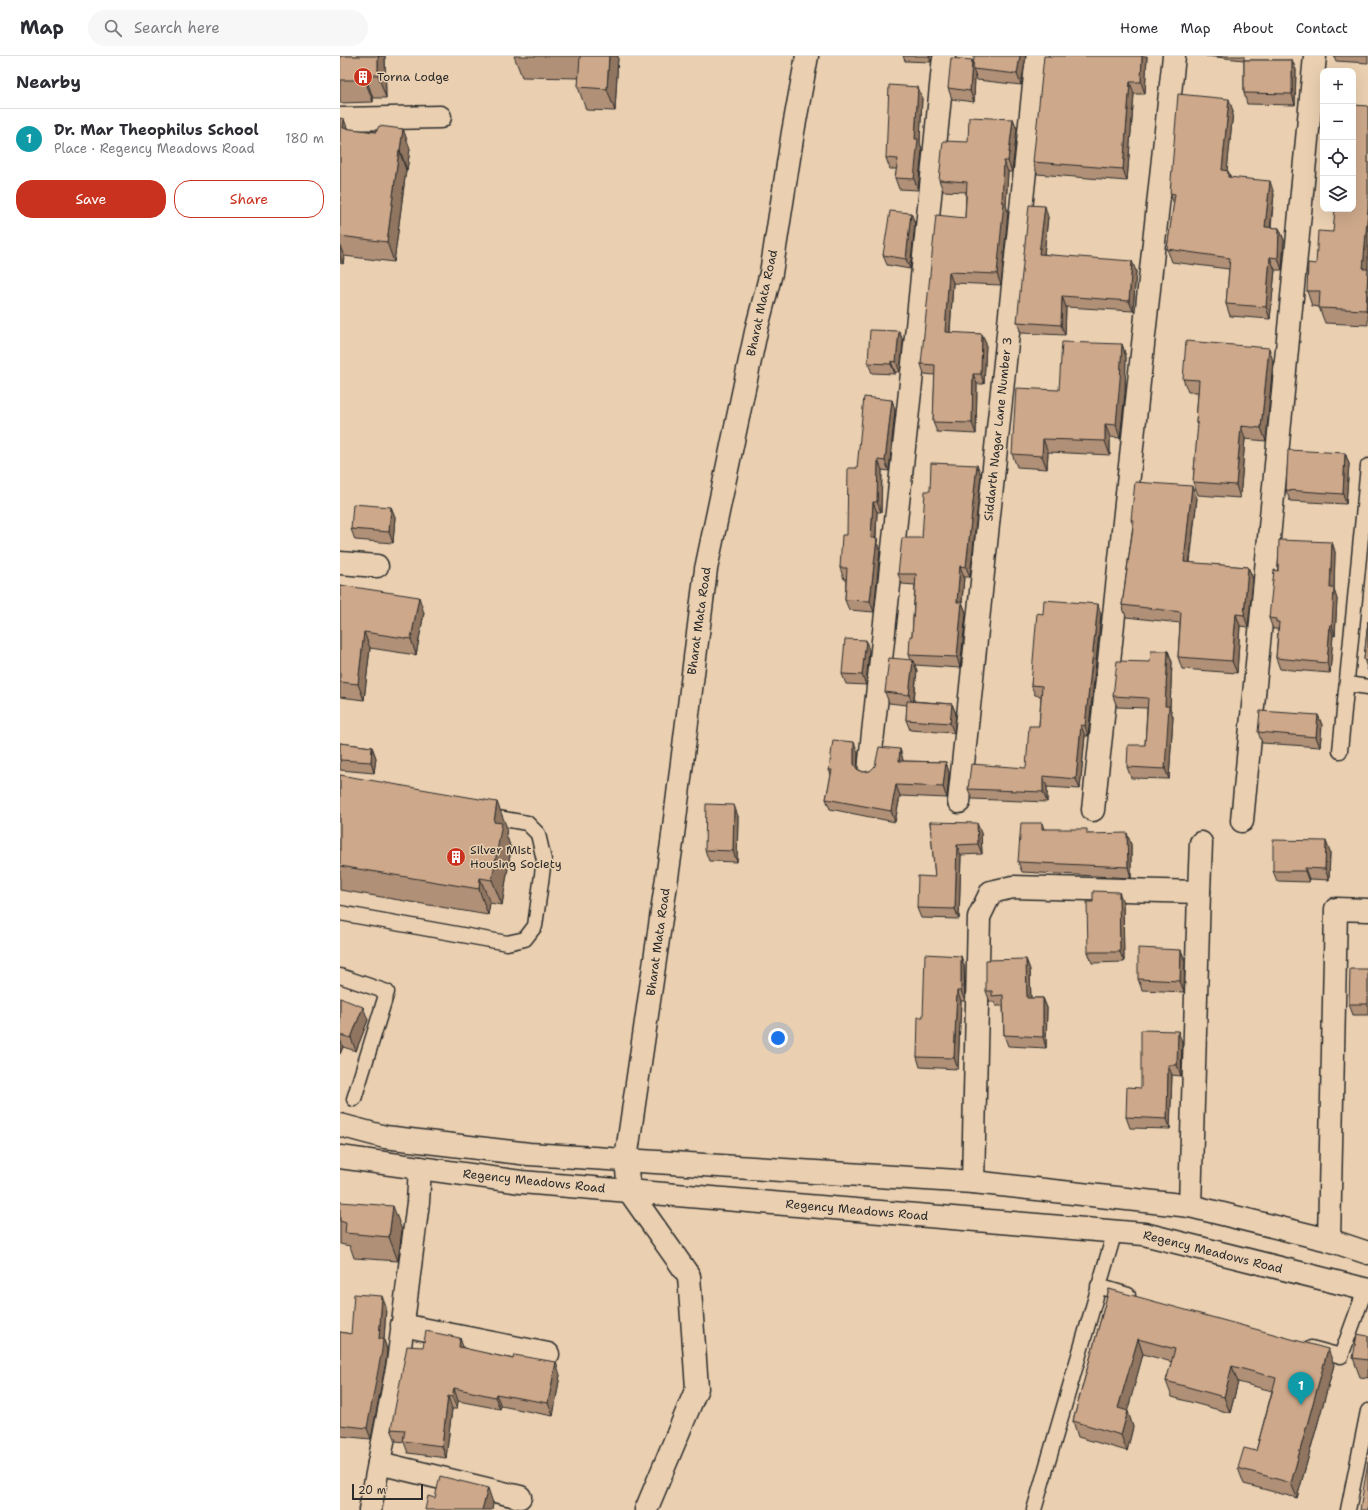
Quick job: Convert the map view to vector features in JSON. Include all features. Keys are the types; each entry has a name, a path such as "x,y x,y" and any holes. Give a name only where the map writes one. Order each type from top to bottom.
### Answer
{"street":[{"name":"Bharat Mata Road","path":"629,1191 626,1159 672,843 706,569 757,327 771,273 792,132 807,56"},
{"path":"869,770 917,327 944,56"},
{"name":"Siddarth Nagar Lane Number 3","path":"959,802 1037,56"},
{"path":"1093,810 1174,56"},
{"path":"1242,821 1315,56"},
{"path":"340,120 440,117"},
{"path":"340,563 377,566"},
{"path":"1190,1206 1201,842"},
{"path":"973,1182 979,917 991,892 1013,887 1199,892"},
{"path":"1329,1240 1336,909 1368,910"},
{"path":"340,1125 385,1137 529,1154 973,1182 1190,1206 1329,1240 1368,1253"},
{"name":"Regency Meadows Road","path":"340,1157 521,1182 1144,1234 1367,1290"},
{"path":"370,1510 398,1363 418,1202 420,1168"},
{"path":"629,1191 689,1276 697,1388 646,1510"},
{"path":"402,1325 548,1354"},
{"path":"379,1463 520,1497"}],"lane":[{"path":"1340,751 1364,551 1368,466"},
{"path":"1347,684 1368,687"},
{"path":"340,912 507,943 525,939 535,926 544,860 538,834 527,823 473,814"},
{"path":"340,976 387,992 354,1099"},
{"path":"1034,1510 1115,1231"},
{"path":"1098,1286 1144,1299"},
{"path":"1295,1343 1341,1356 1367,1290"},
{"path":"1348,1510 1368,1411"}],"building":[{"path":"340,56 378,56 378,75 365,75 365,80 340,80"},
{"path":"580,56 609,56 607,89 578,87"},
{"path":"974,56 1020,56 1017,74 973,69"},
{"path":"1044,56 1142,56 1141,82 1130,82 1123,169 1033,162"},
{"path":"951,58 972,60 970,91 948,88"},
{"path":"1244,60 1292,60 1292,94 1244,93"},
{"path":"889,85 918,87 915,139 918,139 914,179 895,178 898,159 886,158"},
{"path":"1178,94 1229,99 1222,170 1228,171 1228,177 1270,181 1265,227 1279,228 1278,258 1270,257 1266,307 1226,304 1230,258 1167,249 1175,194 1170,193"},
{"path":"1356,105 1368,106 1368,209 1363,269 1368,269 1366,310 1319,308 1320,291 1307,291 1308,263 1316,264 1318,231 1333,232 1335,212 1356,212"},
{"path":"969,117 1013,119 1008,161 1004,161 1002,202 1004,202 997,274 949,272 945,332 982,334 981,374 973,374 972,423 933,422 935,365 921,364 936,215 965,218 967,182 939,180 943,141 968,142"},
{"path":"340,118 344,119 343,128 376,132 379,126 403,129 387,242 340,236"},
{"path":"1029,205 1045,206 1039,254 1132,261 1129,301 1062,296 1061,325 1017,322"},
{"path":"890,211 911,213 906,259 883,255"},
{"path":"870,330 899,331 896,362 891,361 891,364 868,363"},
{"path":"1186,341 1269,348 1261,428 1241,426 1236,485 1193,482 1198,423 1196,423 1199,380 1183,379"},
{"path":"1062,342 1122,344 1116,425 1105,424 1105,441 1043,439 1042,456 1012,454 1016,388 1059,390"},
{"path":"864,397 892,400 885,461 878,460 877,502 873,502 871,538 877,538 870,601 845,600 847,568 840,568 842,535 847,535 848,468 857,468"},
{"path":"1288,450 1345,453 1343,494 1286,490"},
{"path":"931,463 977,465 966,567 960,566 957,602 962,602 957,657 909,655 910,636 912,636 916,574 898,574 902,538 922,538 925,491 930,491"},
{"path":"1135,482 1192,486 1184,562 1248,567 1244,615 1236,614 1232,661 1178,657 1181,612 1122,605 1134,520 1131,520"},
{"path":"353,504 391,507 389,532 351,529"},
{"path":"1279,540 1332,542 1330,588 1334,588 1332,625 1330,625 1327,663 1276,658 1279,622 1276,622 1276,619 1269,618 1274,570 1278,571"},
{"path":"340,585 419,597 411,639 364,632 358,684 340,682"},
{"path":"1044,600 1098,604 1085,726 1081,725 1076,779 1043,776 1043,792 968,789 971,764 1026,768 1029,726 1039,726 1042,686 1031,685 1037,613 1043,614"},
{"path":"1368,621 1368,663 1364,659"},
{"path":"845,639 866,640 862,675 842,674"},
{"path":"1151,651 1168,651 1165,706 1169,706 1165,769 1127,767 1128,745 1145,745 1148,698 1113,696 1117,661 1150,662"},
{"path":"889,658 913,660 909,695 885,692"},
{"path":"907,701 952,704 950,723 906,720"},
{"path":"1260,711 1318,715 1316,737 1258,732"},
{"path":"833,740 854,742 854,764 857,769 863,772 870,771 875,766 879,747 900,749 899,761 946,762 943,787 896,785 891,811 826,799 832,770 829,770"},
{"path":"340,743 372,747 371,762 340,760"},
{"name":"Silver Mist Housing Society","path":"340,775 497,802 494,822 502,823 492,880 480,878 479,889 340,866"},
{"path":"706,804 734,805 733,851 705,850"},
{"path":"930,822 977,823 978,844 957,845 955,909 917,908 918,876 935,877"},
{"path":"1021,823 1042,823 1042,829 1087,829 1087,834 1127,833 1128,867 1018,862"},
{"path":"1273,840 1326,841 1325,869 1305,868 1305,871 1273,871"},
{"path":"1093,891 1119,892 1120,952 1088,952 1087,902 1093,902"},
{"path":"1138,948 1181,950 1180,981 1138,979"},
{"path":"925,954 961,956 961,991 957,991 954,1058 917,1057 918,1017 923,1017"},
{"path":"1026,959 1027,998 1043,998 1043,1037 1004,1035 1003,995 992,996 992,991 986,991 986,960"},
{"path":"1350,969 1368,969 1368,1004 1349,1004"},
{"path":"340,998 363,1007 351,1038 340,1035"},
{"path":"1141,1030 1178,1031 1177,1065 1168,1065 1167,1119 1126,1117 1127,1087 1141,1088"},
{"path":"340,1202 393,1206 389,1237 345,1233 346,1223 340,1221"},
{"path":"1109,1289 1328,1349 1291,1483 1238,1468 1244,1448 1256,1451 1276,1378 1232,1366 1224,1397 1166,1381 1175,1349 1138,1339 1118,1408 1128,1411 1121,1435 1073,1421"},
{"path":"354,1294 382,1296 379,1339 383,1339 382,1350 367,1428 340,1425 340,1332 351,1334"},
{"path":"426,1331 460,1338 459,1347 513,1359 514,1355 556,1362 548,1403 496,1394 495,1397 454,1388 452,1397 448,1396 442,1446 403,1441 405,1430 391,1429 407,1346 423,1347"},
{"path":"1357,1334 1368,1336 1368,1360 1353,1358"},
{"path":"1368,1462 1368,1510 1360,1510"},
{"path":"440,1476 488,1488 482,1510 425,1510 428,1496 435,1498"}],"place":[{"name":"Torna Lodge","path":"363,77"},
{"name":"Silver Mist Housing Society","path":"456,857"},
{"name":"Dr. Mar Theophilus School","path":"1301,1405"}]}
